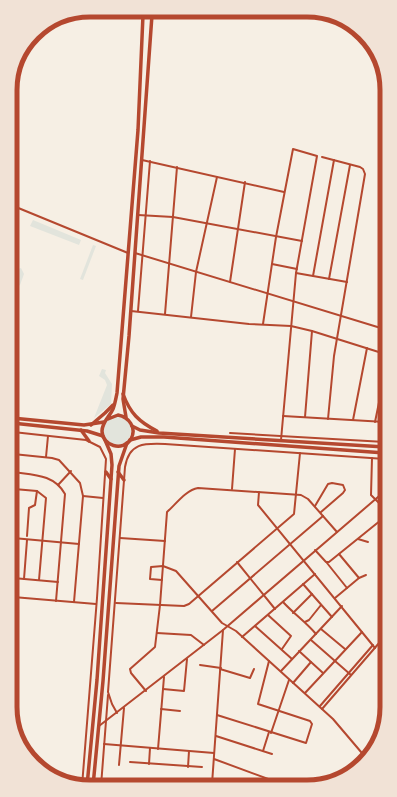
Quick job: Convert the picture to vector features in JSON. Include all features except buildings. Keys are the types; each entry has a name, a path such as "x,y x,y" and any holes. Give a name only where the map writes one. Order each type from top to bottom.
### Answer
{"main road":[{"path":"108,418 115,401 129,253 142,72 143,17"},
{"path":"152,17 131,311 123,393 126,418 132,426 140,430 159,433 380,447"},
{"path":"123,393 133,414 141,422 159,433"},
{"path":"90,425 109,410 115,401"},
{"path":"88,780 98,673 112,459 103,436 102,426 108,418 114,415 126,418"},
{"path":"17,418 90,425 104,422"},
{"path":"17,424 81,430 93,432 103,436"},
{"path":"94,780 103,681 118,472 120,461 133,432 132,426"},
{"path":"81,430 89,441"},
{"path":"105,440 113,446 122,446 141,437 153,437 380,453"},
{"path":"106,472 111,479"},
{"path":"118,472 124,480"}],"street":[{"path":"263,324 276,237 293,149 317,156 296,273 281,440"},
{"path":"322,157 362,168 365,174 334,356 328,419"},
{"path":"142,160 284,192"},
{"path":"312,276 334,160"},
{"path":"138,311 150,161"},
{"path":"329,279 350,165"},
{"path":"165,314 177,168"},
{"path":"191,317 196,272 218,176"},
{"path":"230,282 245,182"},
{"path":"17,207 129,253"},
{"path":"138,215 172,217 302,241"},
{"path":"135,253 380,328"},
{"path":"272,264 297,269"},
{"path":"296,273 347,282"},
{"path":"131,311 291,326 337,338 380,352"},
{"path":"305,417 312,331"},
{"path":"353,420 367,348"},
{"path":"376,422 380,400"},
{"path":"283,416 380,422"},
{"path":"230,432 380,442"},
{"path":"17,433 89,441 96,444 104,453 106,463 83,779"},
{"path":"46,457 48,436"},
{"path":"153,437 154,444"},
{"path":"170,438 171,444"},
{"path":"101,780 116,602 124,480 126,463 132,451 142,444 171,444 380,459"},
{"path":"232,489 235,448"},
{"path":"116,602 184,606 199,595 294,514 300,453"},
{"path":"17,454 46,457 59,460 82,485 83,496 74,602"},
{"path":"372,458 370,492 374,500 380,505"},
{"path":"58,485 70,471"},
{"path":"17,472 48,477 64,492 62,542 56,601"},
{"path":"315,506 328,484 343,485 345,490 343,493 320,512"},
{"path":"17,488 37,491 44,496 47,501 39,580"},
{"path":"146,691 131,673 130,669 154,650 160,605 167,512 192,490 232,489 305,497 315,506 337,532"},
{"path":"27,536 29,508 35,505 37,491"},
{"path":"259,492 258,505 375,648"},
{"path":"83,496 103,498"},
{"path":"98,727 188,659 380,496"},
{"path":"212,611 323,516"},
{"path":"327,563 380,521"},
{"path":"120,538 165,541"},
{"path":"17,539 79,544"},
{"path":"358,539 368,542"},
{"path":"24,578 27,540"},
{"path":"315,550 347,588"},
{"path":"339,554 359,578"},
{"path":"238,562 275,609"},
{"path":"162,580 151,580 149,577 151,567 163,566 176,571 212,611 322,708 363,754"},
{"path":"242,637 314,574"},
{"path":"335,598 359,578 366,575"},
{"path":"17,578 58,582"},
{"path":"303,584 332,617"},
{"path":"294,613 312,594"},
{"path":"17,597 96,604"},
{"path":"283,602 316,634"},
{"path":"305,622 309,620 321,605"},
{"path":"281,671 342,606"},
{"path":"268,615 291,636 282,649"},
{"path":"255,626 292,659"},
{"path":"321,629 345,649"},
{"path":"212,780 223,630"},
{"path":"305,693 362,632"},
{"path":"157,633 191,635 204,645"},
{"path":"311,640 351,675"},
{"path":"322,708 380,643"},
{"path":"319,706 373,645"},
{"path":"299,651 324,674"},
{"path":"163,689 184,691 188,659"},
{"path":"217,715 304,743 307,742 312,724 310,721 259,705 258,702 269,660"},
{"path":"293,683 311,662"},
{"path":"200,666 220,668 250,678 254,669"},
{"path":"158,749 164,677"},
{"path":"263,751 289,680"},
{"path":"108,692 112,704 118,712"},
{"path":"119,764 124,708"},
{"path":"161,709 180,711"},
{"path":"215,736 272,754"},
{"path":"104,744 214,753"},
{"path":"149,764 150,748"},
{"path":"188,767 189,751"},
{"path":"214,759 271,780"},
{"path":"130,762 202,767"}],"shaded area":[{"path":"33,220 81,240 79,245 30,226"},
{"path":"93,245 96,246 83,280 80,279"},
{"path":"21,268 24,274 20,285 17,287 17,270"},
{"path":"102,369 106,370 105,373 112,384 111,404 94,418 107,385 105,380 99,376"},
{"path":"117,417 127,421 131,431 127,441 117,445 107,441 103,431 107,421"}]}
